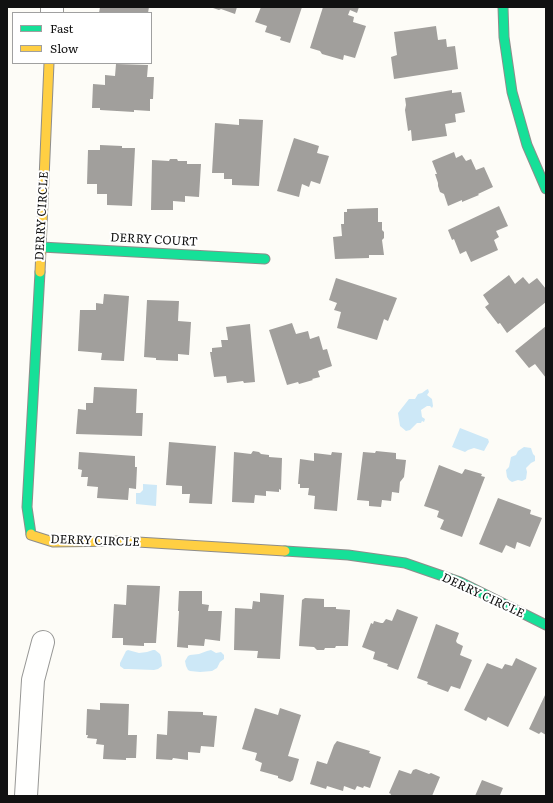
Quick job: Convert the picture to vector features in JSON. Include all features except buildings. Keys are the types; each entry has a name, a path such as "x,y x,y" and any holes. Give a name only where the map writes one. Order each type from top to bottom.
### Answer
{"street":[{"path":"503,7 504,36 512,92 527,145 546,188"},
{"name":"DERRY CIRCLE","path":"49,64 27,507 31,535 53,542 121,541 348,555 405,563 460,582 546,625"},
{"name":"DERRY COURT","path":"41,247 265,258"},
{"path":"26,796 33,680 43,642"}],"water":[{"path":"428,389 429,392 427,395 432,399 432,408 427,406 421,410 422,417 425,419 424,422 422,421 421,423 417,423 410,430 406,431 400,426 398,413 409,399 415,399 418,394"},
{"path":"460,428 488,439 489,442 484,451 474,448 465,452 452,447"},
{"path":"524,447 531,448 535,456 535,461 526,468 526,479 512,482 507,477 506,470 509,467 511,457 516,455 518,451"},
{"path":"143,484 157,485 156,506 136,504 136,493 140,493 143,490"},
{"path":"128,650 139,653 155,650 160,654 162,666 154,670 124,669 120,666 120,663"},
{"path":"211,650 216,653 221,652 224,655 224,659 220,662 217,668 212,671 200,672 188,670 185,661 188,656"}],"traffic: fast":[{"path":"503,7 504,37 512,92 527,145 546,189"},
{"path":"41,247 265,259"},
{"path":"31,534 27,507 40,272"},
{"path":"285,551 348,555 405,563 460,582 546,625"}],"traffic: slow":[{"path":"40,272 49,64"},
{"path":"31,534 53,542 121,541 285,551"}]}
